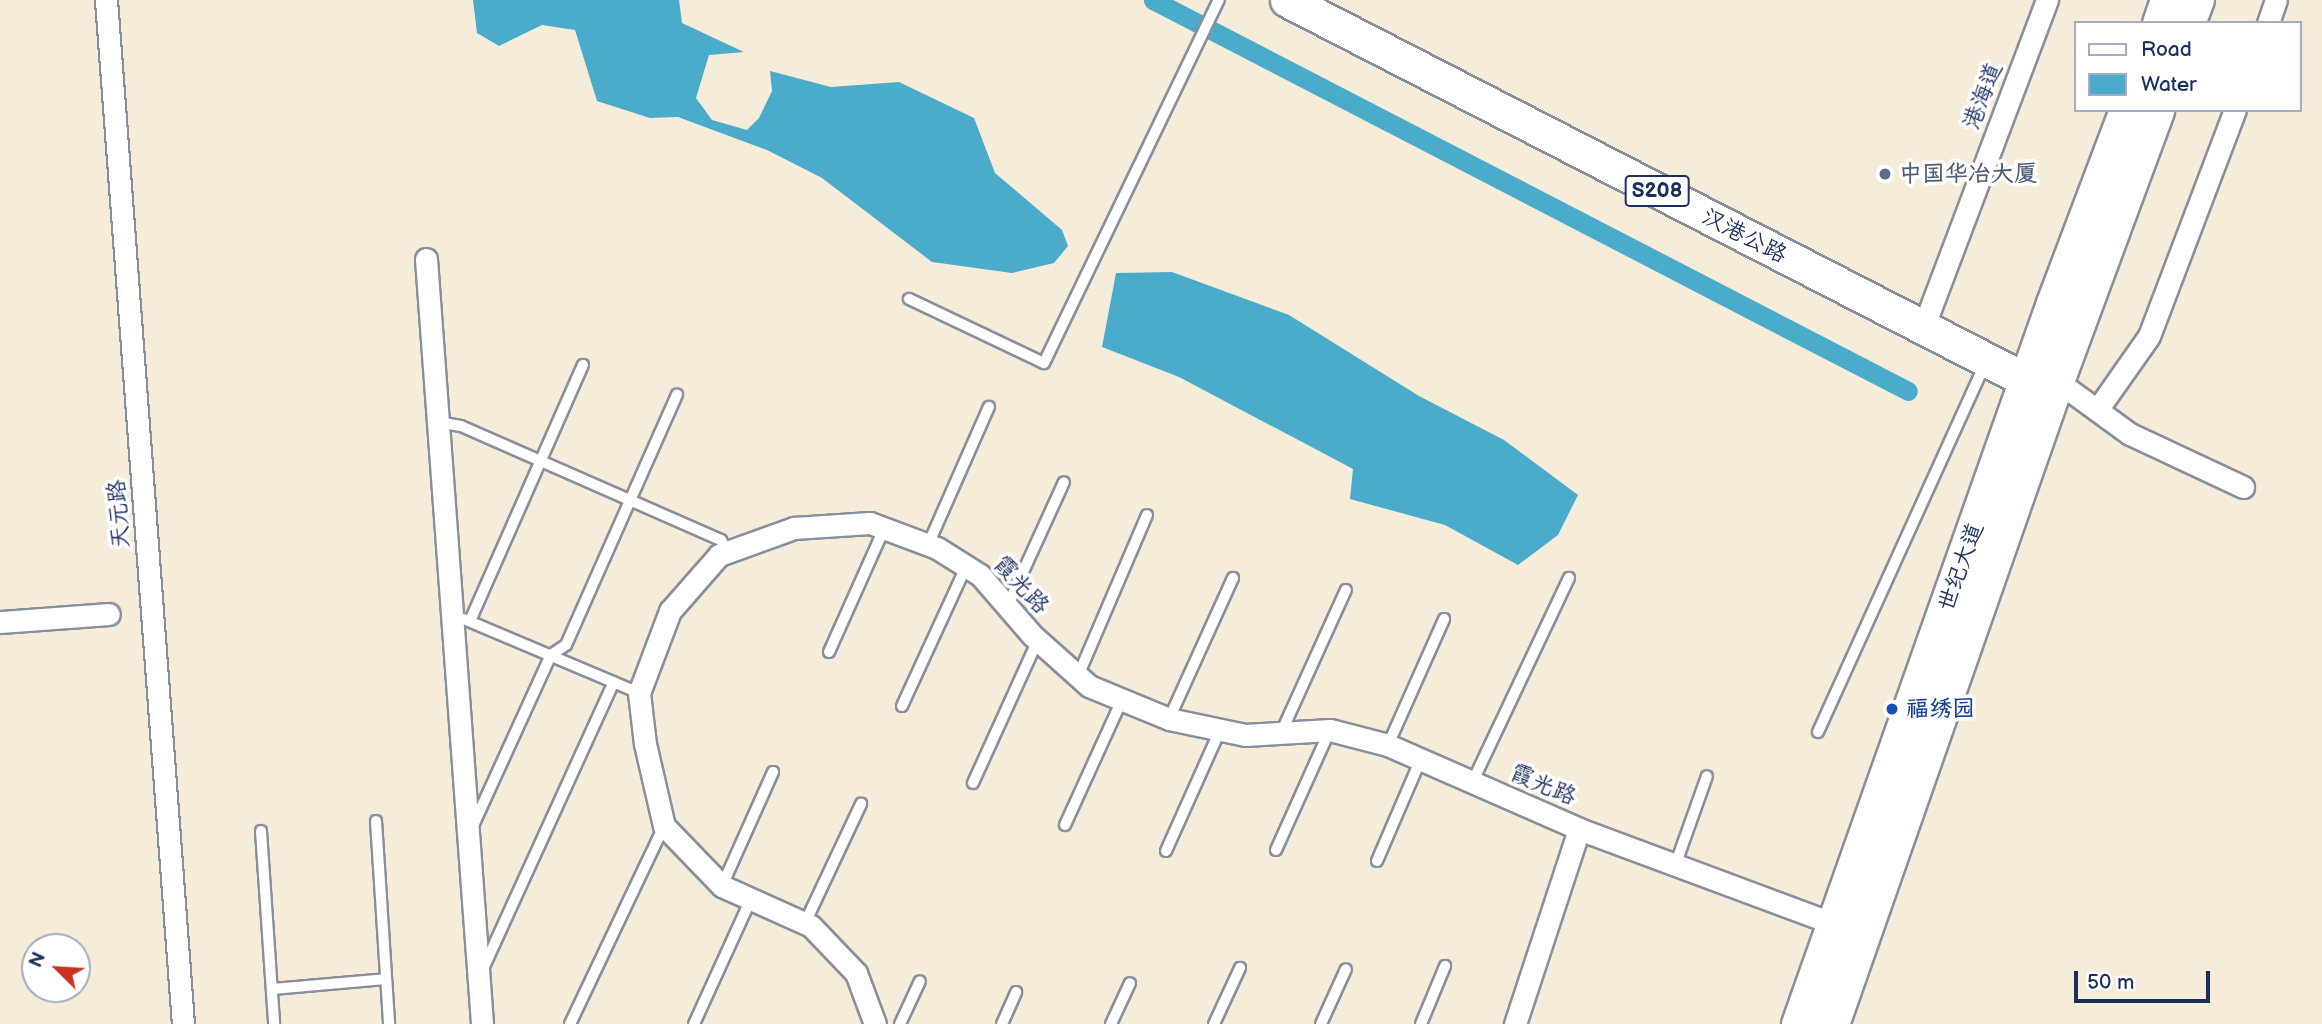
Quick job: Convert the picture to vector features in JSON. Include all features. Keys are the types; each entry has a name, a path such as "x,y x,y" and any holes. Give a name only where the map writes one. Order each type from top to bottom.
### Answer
{"main road":[{"name":"汉港公路","path":"1287,0 2042,381"},
{"name":"汉港公路","path":"1315,0 1926,322"},
{"path":"2159,21 2167,0"},
{"path":"2189,21 2197,0"},
{"name":"世纪大道","path":"1832,1024 2042,381 2125,112"},
{"name":"世纪大道","path":"1798,1024 2042,381 2156,112"}],"street":[{"name":"天元路","path":"106,0 183,1024"},
{"name":"港海道","path":"1926,322 2047,0"},
{"path":"2269,21 2276,0"},
{"path":"2097,410 2149,336 2234,112"},
{"path":"426,259 438,422 461,617 469,833 482,1024"},
{"path":"2042,381 2097,410 2130,434 2243,487"},
{"name":"霞光路","path":"664,826 645,744 639,693 670,611 719,555 794,528 870,523 928,545 979,575 1038,640 1078,677 1089,686 1122,700 1170,719 1245,735 1330,730 1388,745 1579,829 1834,924"},
{"path":"0,622 108,614"},
{"path":"664,826 722,886 805,923 856,973 875,1024"},
{"path":"1515,1024 1579,829"}],"lane":[{"path":"909,299 1044,363 1219,0"},
{"path":"1818,732 1989,354"},
{"path":"583,365 540,460 461,617 639,693"},
{"path":"469,833 551,655 566,645 677,394"},
{"path":"928,545 989,407"},
{"path":"438,422 461,426 722,540 727,552"},
{"path":"1007,607 1064,482"},
{"path":"1078,677 1147,515"},
{"path":"829,652 884,528"},
{"path":"902,706 966,567"},
{"path":"1170,719 1233,578"},
{"path":"1472,783 1569,578"},
{"path":"1281,733 1346,590"},
{"path":"1388,745 1444,618"},
{"path":"973,783 1038,640"},
{"path":"479,977 614,682"},
{"path":"1065,825 1122,700"},
{"path":"1166,851 1220,730"},
{"path":"1276,850 1330,730"},
{"path":"1377,861 1420,759"},
{"path":"722,886 773,772"},
{"path":"1676,863 1707,776"},
{"path":"805,923 861,804"},
{"path":"376,821 389,1024"},
{"path":"570,1024 664,826"},
{"path":"261,831 274,1024"},
{"path":"694,1024 751,899"},
{"path":"1421,1024 1445,966"},
{"path":"1214,1024 1240,968"},
{"path":"1321,1024 1346,969"},
{"path":"272,989 386,979"},
{"path":"900,1024 920,981"},
{"path":"1111,1024 1130,983"},
{"path":"1002,1024 1016,992"}],"water":[{"path":"473,0 679,0 682,23 744,52 709,55 696,98 712,120 747,130 759,118 772,91 770,71 831,87 899,82 974,118 995,173 1062,230 1068,246 1054,263 1012,273 932,262 822,178 767,150 678,117 650,118 597,101 575,30 542,25 499,46 477,33"},
{"path":"1172,272 1289,315 1419,396 1504,440 1578,495 1558,535 1518,565 1445,525 1350,499 1353,469 1179,377 1102,347 1116,273"}],"waterway":[{"path":"1153,0 1908,391"}],"place":[{"name":"中国华冶大厦","path":"1885,174"},
{"name":"福绣园","path":"1892,709"}]}
